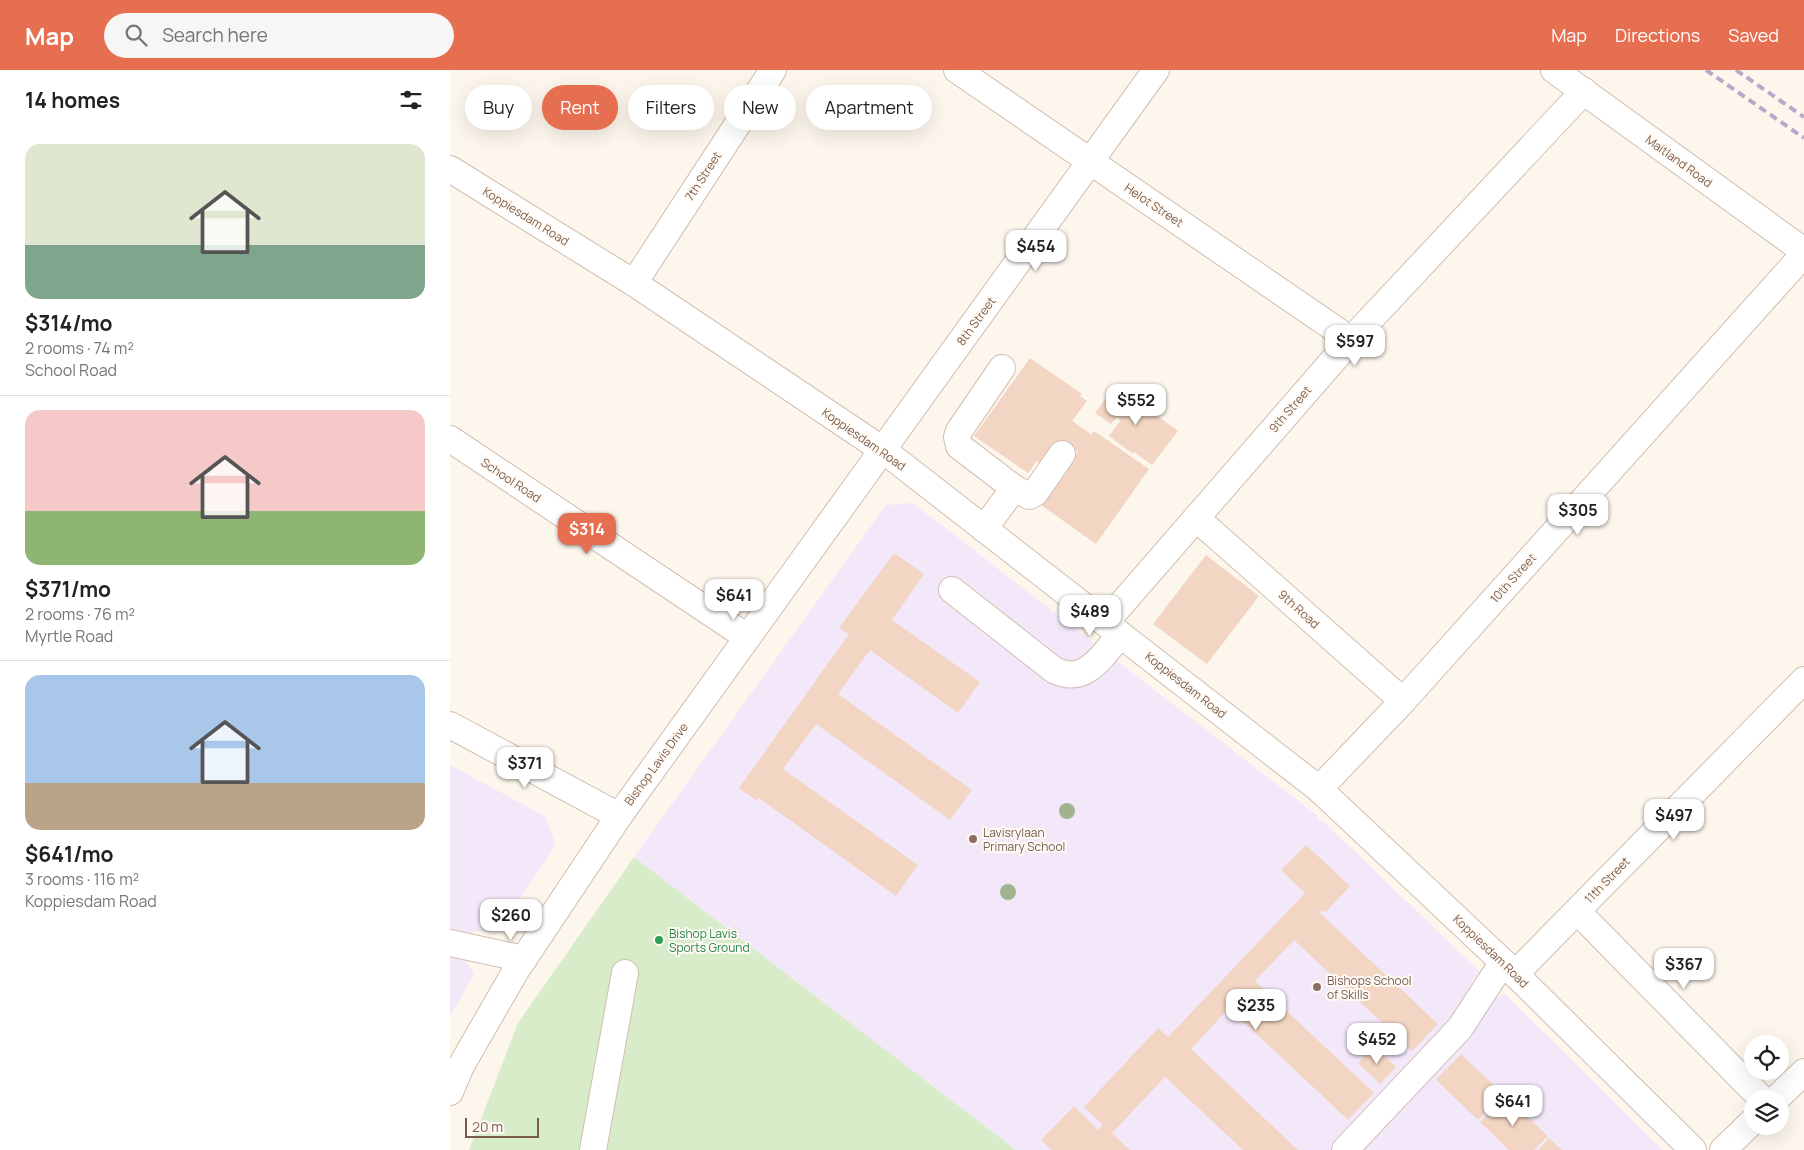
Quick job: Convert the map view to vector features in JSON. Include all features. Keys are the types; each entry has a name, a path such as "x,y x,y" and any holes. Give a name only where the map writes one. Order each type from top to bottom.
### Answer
{"street":[{"name":"7th Street","path":"634,283 772,70"},
{"name":"Helot Street","path":"957,70 1351,340"},
{"name":"8th Street","path":"883,450 1156,70"},
{"name":"Maitland Road","path":"1554,70 1804,252"},
{"name":"9th Street","path":"952,590 1054,670 1071,676 1079,675 1086,671 1113,629 1196,518 1351,340 1584,91"},
{"name":"Koppiesdam Road","path":"450,169 634,283 883,450 1319,789 1509,968 1694,1150"},
{"name":"10th Street","path":"1319,789 1402,701 1804,252"},
{"path":"1002,368 959,431 957,441 959,446 1025,495 1032,495 1062,454"},
{"name":"School Road","path":"450,439 747,637"},
{"name":"Bishop Lavis Drive","path":"450,1092 461,1066 524,959 619,816 883,450"},
{"path":"984,529 1014,488"},
{"name":"9th Road","path":"1196,518 1402,701"},
{"name":"11th Street","path":"1345,1150 1460,1028 1509,968 1577,911 1804,680"},
{"path":"450,726 619,816"},
{"path":"1577,911 1753,1090"},
{"path":"450,943 524,959"},
{"path":"593,1150 625,973"},
{"path":"1785,1090 1804,1072"},
{"path":"1723,1150 1744,1130"}],"shaded area":[{"name":"Lavisrylaan Primary School","path":"913,503 1319,817 1316,820 1323,821 1480,972 1471,982 1490,1000 1504,993 1662,1150 1016,1150 634,857 886,505"},
{"path":"450,765 545,816 556,845 497,932 474,931 462,953 474,974 450,1017"}],"green space":[{"name":"Bishop Lavis Sports Ground","path":"634,857 1016,1150 469,1150 518,1023"}],"building":[{"path":"1030,358 1082,394 1080,396 1087,401 1072,421 1091,434 1094,431 1149,469 1096,544 1041,505 1078,452 1061,441 1044,466 1037,461 1028,473 974,436"},
{"path":"1116,385 1178,431 1152,465 1134,452 1133,454 1109,436 1121,420 1117,417 1111,424 1095,413"},
{"path":"894,553 924,574 892,620 980,682 958,713 870,650 838,694 972,790 950,820 816,724 783,769 918,865 896,896 759,798 757,801 739,788 849,634 839,628"},
{"path":"1206,555 1259,596 1207,664 1153,624"},
{"path":"1306,845 1350,886 1326,912 1323,910 1320,913 1438,1024 1412,1051 1294,940 1255,981 1374,1093 1348,1120 1229,1008 1191,1049 1298,1150 1243,1150 1165,1077 1112,1133 1130,1150 1052,1150 1041,1140 1074,1106 1098,1130 1103,1125 1084,1107 1158,1028 1168,1037 1305,893 1281,870"},
{"path":"1374,1046 1396,1067 1380,1084 1358,1063"},
{"path":"1461,1054 1503,1094 1478,1120 1436,1080"},
{"path":"1505,1096 1548,1136 1534,1150 1509,1150 1480,1122"},
{"path":"1549,1138 1562,1150 1538,1150"}],"railway":[{"path":"1706,70 1804,138"},
{"path":"1736,70 1804,117"}],"place":[{"name":"Lavisrylaan Primary School","path":"973,839"},
{"name":"Bishop Lavis Sports Ground","path":"659,940"},
{"name":"Bishops School of Skills","path":"1317,987"}]}
